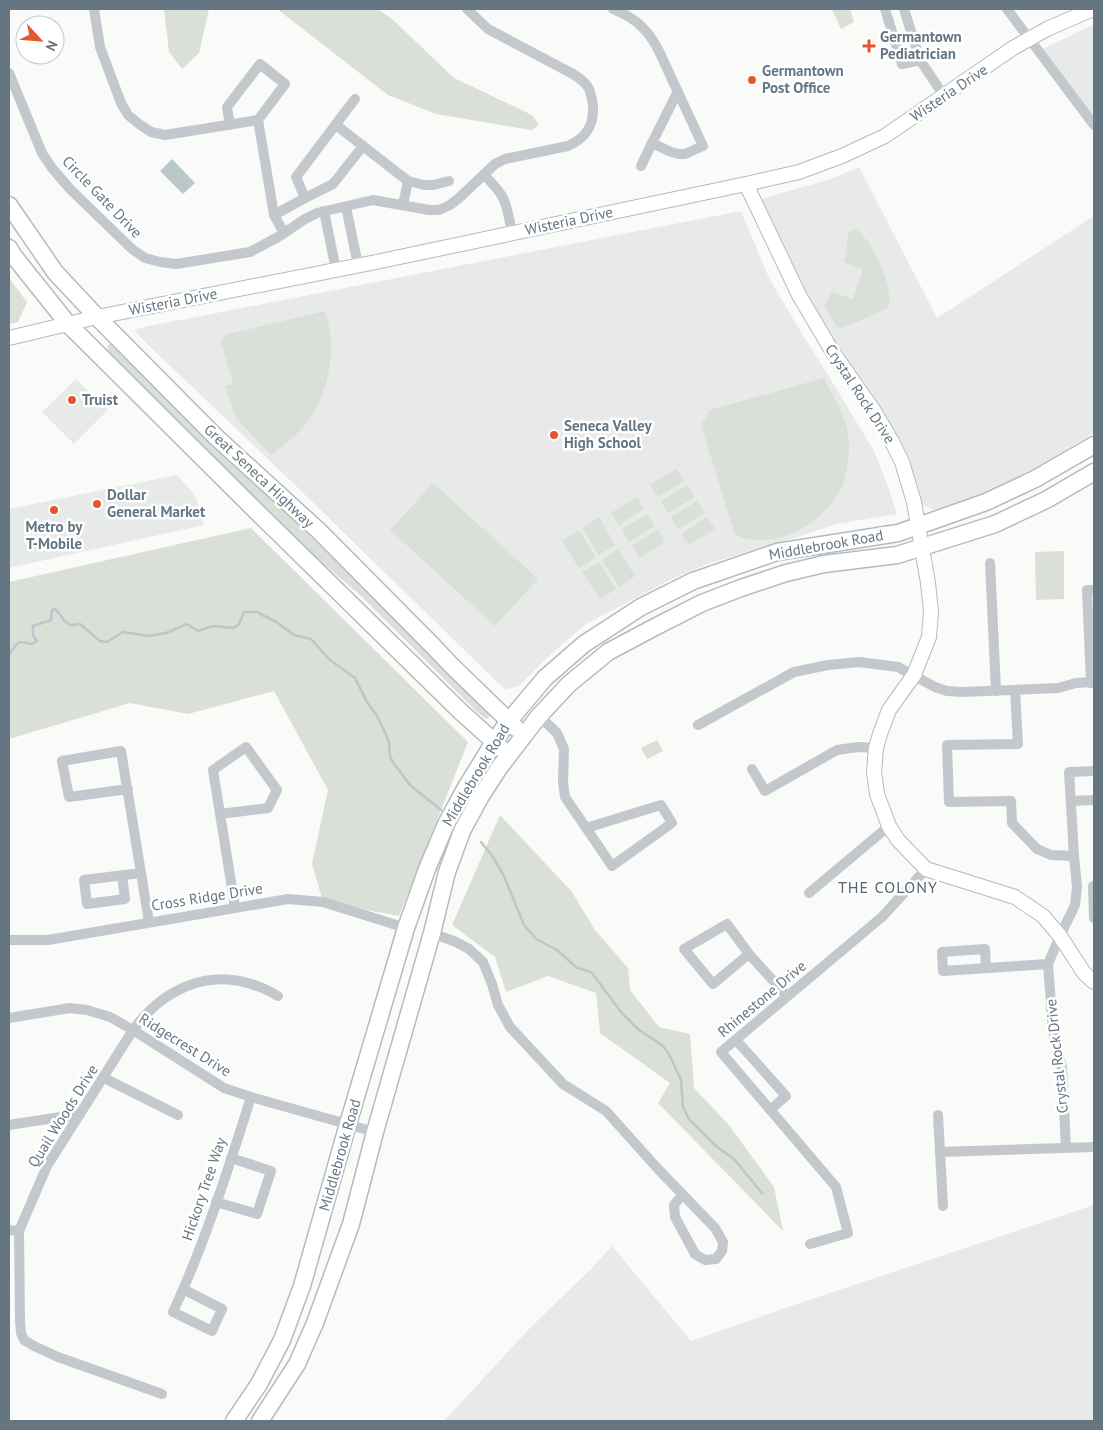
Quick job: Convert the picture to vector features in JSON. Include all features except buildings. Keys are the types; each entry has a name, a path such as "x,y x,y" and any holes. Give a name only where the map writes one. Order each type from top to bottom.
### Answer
{"main road":[{"name":"Great Seneca Highway","path":"9,205 55,272 97,317 216,437 326,538 508,722 524,734"},
{"name":"Great Seneca Highway","path":"9,248 68,324 460,711 509,754"},
{"name":"Middlebrook Road","path":"234,1421 259,1384 282,1340 302,1286 406,928 427,869 446,824 494,742 508,722 545,678 584,644 642,607 693,581 777,552 898,533 986,502 1035,479 1094,445"},
{"name":"Middlebrook Road","path":"260,1421 296,1364 315,1323 351,1224 448,872 462,831 481,796 509,754 539,716 569,684 608,652 702,603 786,573 824,564 897,555 995,524 1046,500 1094,472"}],"street":[{"path":"94,9 100,47 121,103 128,115 151,132 165,135 230,125 258,120 285,84 260,64 227,107 230,125"},
{"name":"Circle Gate Drive","path":"9,73 42,153 70,189 132,249 145,258 176,264 250,252 318,213 373,200 429,210 440,210 459,198 495,164 505,159 568,146 577,142 587,132 592,122 592,100 589,88 573,74 488,29 467,9"},
{"path":"613,9 642,26 651,37 658,48 702,146 685,154 678,154 652,143"},
{"path":"904,9 920,60 944,96"},
{"path":"1007,9 1094,125"},
{"name":"Wisteria Drive","path":"9,338 97,317 336,270 799,172 842,156 885,136 1014,48 1047,30 1093,9"},
{"path":"889,10 902,64 920,60"},
{"path":"641,166 678,91"},
{"path":"305,198 296,176 355,99"},
{"path":"258,120 274,215 284,233"},
{"path":"336,125 408,180 433,186 449,181"},
{"path":"274,215 333,184 363,146"},
{"path":"484,175 503,196 512,233"},
{"path":"402,205 408,180"},
{"name":"Crystal Rock Drive","path":"746,184 799,295 832,351 874,411 902,462 914,502 928,582 930,602 929,637 914,675 889,710 876,748 874,772 877,794 889,826 898,840 926,869 1015,897 1043,916 1060,936 1084,973 1094,982"},
{"path":"346,207 358,265"},
{"path":"324,212 336,270"},
{"path":"990,563 996,691"},
{"path":"698,725 794,672 828,665 859,662 898,667 935,687 947,691 962,692 1058,688 1076,683 1093,682 1087,590 1094,590"},
{"path":"1015,690 1018,744 947,745 950,802 1011,801 1012,824 1037,848 1050,855 1074,856"},
{"path":"539,716 557,733 564,749 565,797 586,828 612,866 672,823 661,805 586,828"},
{"path":"752,769 765,791 837,750 858,746 876,748"},
{"path":"220,814 268,808 277,790 246,747 213,770 220,814 235,907"},
{"path":"128,789 69,798 62,761 121,751 128,789 149,922"},
{"name":"Crystal Rock Drive","path":"1066,1148 1062,1068 1053,1031 1048,964 1075,905 1077,887 1069,772 1094,771"},
{"path":"1071,801 1094,800"},
{"path":"809,893 889,826"},
{"name":"Rhinestone Drive","path":"810,1244 848,1233 836,1187 722,1052 882,917 926,869"},
{"path":"122,875 141,873"},
{"path":"1077,887 1093,886 1094,918"},
{"name":"Cross Ridge Drive","path":"9,940 48,940 288,899 323,902 406,928"},
{"path":"749,954 713,984 684,949 727,924 749,954 787,996"},
{"path":"432,933 469,949 483,962 498,1005 510,1027 563,1084 606,1111 682,1195 715,1228 723,1242 722,1251 716,1259 705,1260 695,1254 675,1217 674,1205 682,1195"},
{"path":"986,968 1048,964"},
{"name":"Quail Woods Drive","path":"162,1394 58,1357 24,1340 21,1333 14,1230 47,1166 133,1030 159,1001 177,990 198,982 218,979 240,981 257,986 278,996"},
{"name":"Ridgecrest Drive","path":"9,1018 70,1008 87,1010 110,1017 224,1088 375,1132"},
{"path":"736,1040 786,1096 770,1110"},
{"path":"104,1078 178,1115"},
{"name":"Hickory Tree Way","path":"183,1290 222,1309 212,1331 173,1312 216,1202 251,1097"},
{"path":"9,1125 80,1114"},
{"path":"938,1115 943,1206"},
{"path":"940,1152 1094,1147"},
{"path":"216,1202 257,1214 271,1171 231,1158"}],"shaded area":[{"path":"164,9 209,9 199,53 182,69 169,52"},
{"path":"277,9 377,9 391,18 454,78 532,115 539,125 531,130 436,114 388,95"},
{"path":"832,9 850,9 854,22 841,29"},
{"path":"1094,24 1094,125 1039,51"},
{"path":"172,159 195,183 183,194 160,171"},
{"path":"859,167 937,318 1094,216 1094,433 1011,482 961,503 935,510 914,502 902,462 832,351 754,201 831,179"},
{"name":"Seneca Valley High School","path":"741,211 769,278 874,451 897,514 837,524 710,563 672,579 586,624 550,655 520,685 506,690 141,338 135,330 144,327"},
{"path":"857,229 879,260 888,286 888,308 843,328 837,327 825,304 832,292 853,299 863,269 844,262 849,232"},
{"path":"9,278 27,302 18,322 9,324"},
{"path":"325,311 331,334 331,348 329,371 318,405 306,424 294,437 271,455 236,418 225,386 233,384 221,342 225,335"},
{"path":"109,344 187,420 231,457 489,714 489,718 486,719 477,712 360,595 299,543 117,361 107,348"},
{"path":"824,378 843,417 848,433 848,458 843,484 825,511 812,522 798,530 783,537 767,540 735,535 701,425 710,410"},
{"path":"76,379 108,410 74,444 42,412"},
{"path":"676,469 684,481 658,497 650,485"},
{"path":"177,475 193,493 204,525 9,568 9,509"},
{"path":"433,483 538,579 495,626 390,530"},
{"path":"687,485 695,497 668,513 661,501"},
{"path":"637,497 644,509 619,525 611,513"},
{"path":"697,501 705,513 678,529 671,517"},
{"path":"647,514 655,526 629,542 622,529"},
{"path":"599,517 615,545 599,555 582,528"},
{"path":"707,517 715,529 689,545 681,534"},
{"path":"251,528 468,742 399,916 323,902 312,864 328,790 274,691 188,714 130,703 9,739 9,582"},
{"path":"658,529 665,542 639,558 632,546"},
{"path":"579,530 596,557 579,568 562,541"},
{"path":"618,549 635,576 619,587 602,560"},
{"path":"1064,551 1064,599 1036,600 1035,552"},
{"path":"599,562 616,589 600,599 582,572"},
{"path":"657,740 663,751 647,759 641,748"},
{"path":"500,815 572,892 595,930 628,968 630,990 659,1027 690,1034 694,1088 728,1124 774,1187 783,1231 658,1103 670,1083 600,1033 596,993 548,976 506,992 495,957 452,925"},
{"path":"1094,1205 1094,1421 444,1421 529,1329 612,1246 691,1341"}],"waterway":[{"path":"9,654 20,642 32,644 37,641 33,635 33,626 51,620 52,610 55,609 68,624 80,624 100,641 107,642 123,632 149,636 166,633 187,624 198,631 213,626 234,628 239,624 244,612 258,612 275,621 294,635 311,639 330,660 355,678 383,728 389,742 390,757 393,762 410,785 441,810"},
{"path":"481,842 493,857 504,876 524,925 536,939 557,950 577,968 592,973 621,1012 639,1030 662,1045 669,1054 681,1080 683,1107 689,1119 716,1146 734,1159 762,1193"}],"place":[{"name":"Germantown Pediatrician","path":"869,46"},
{"name":"Germantown Post Office","path":"752,80"},
{"name":"Truist","path":"72,400"},
{"name":"Seneca Valley High School","path":"554,435"},
{"name":"Dollar General Market","path":"97,504"},
{"name":"Metro by T-Mobile","path":"54,510"}],"district":[{"name":"THE COLONY","path":"888,887"}]}
